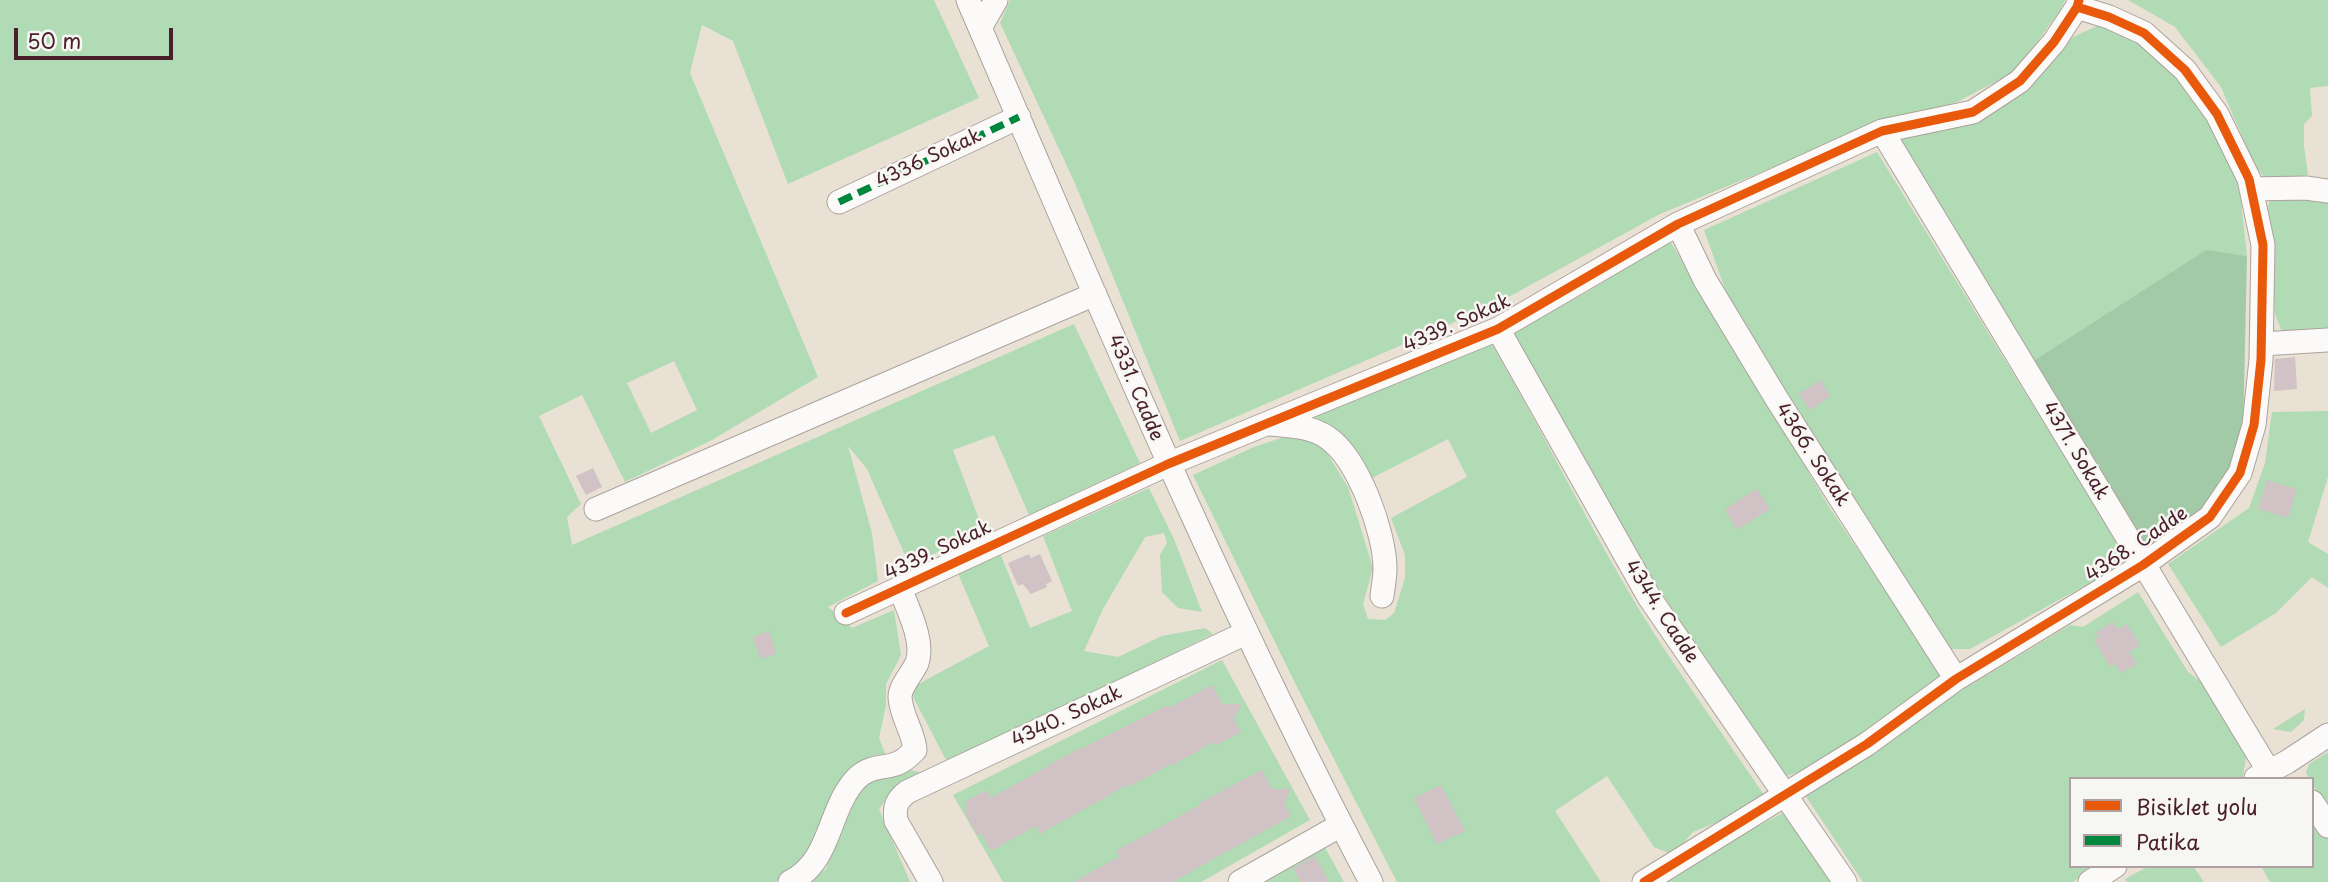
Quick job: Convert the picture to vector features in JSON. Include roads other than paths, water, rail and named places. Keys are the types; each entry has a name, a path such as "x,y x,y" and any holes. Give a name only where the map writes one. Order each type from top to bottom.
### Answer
{"street":[{"name":"4331. Cadde","path":"968,0 1168,464 1246,633 1371,882"},
{"path":"980,28 996,0"},
{"name":"4339. Sokak","path":"846,613 1168,464 1498,329 1678,224 1882,131 1973,112 2020,81 2054,42 2078,4"},
{"name":"4368. Cadde","path":"1644,882 1867,744 1956,679 2143,565 2210,517 2240,473 2254,425 2262,344 2263,245 2249,179 2217,114 2185,70 2144,33 2078,4"},
{"name":"4336 Sokak","path":"839,202 1018,117"},
{"name":"4371. Sokak","path":"1882,131 2143,565 2277,773"},
{"path":"2251,189 2306,188 2328,191"},
{"name":"4366. Sokak","path":"1678,224 1705,280 1778,401 1956,679"},
{"path":"596,509 1095,294"},
{"name":"4344. Cadde","path":"1498,329 1649,597 1845,882"},
{"path":"2262,344 2328,340"},
{"path":"1267,424 1305,427 1326,436 1344,452 1361,484 1382,538 1385,570 1382,596"},
{"path":"790,882 814,863 832,830 844,798 858,778 875,767 901,763 915,751 914,738 903,713 900,694 918,660 917,640 900,588"},
{"name":"4340. Sokak","path":"931,882 900,831 894,809 898,799 907,792 1246,633"},
{"path":"2277,773 2328,735"},
{"path":"2314,805 2328,826"},
{"path":"1240,882 1341,825"}]}
